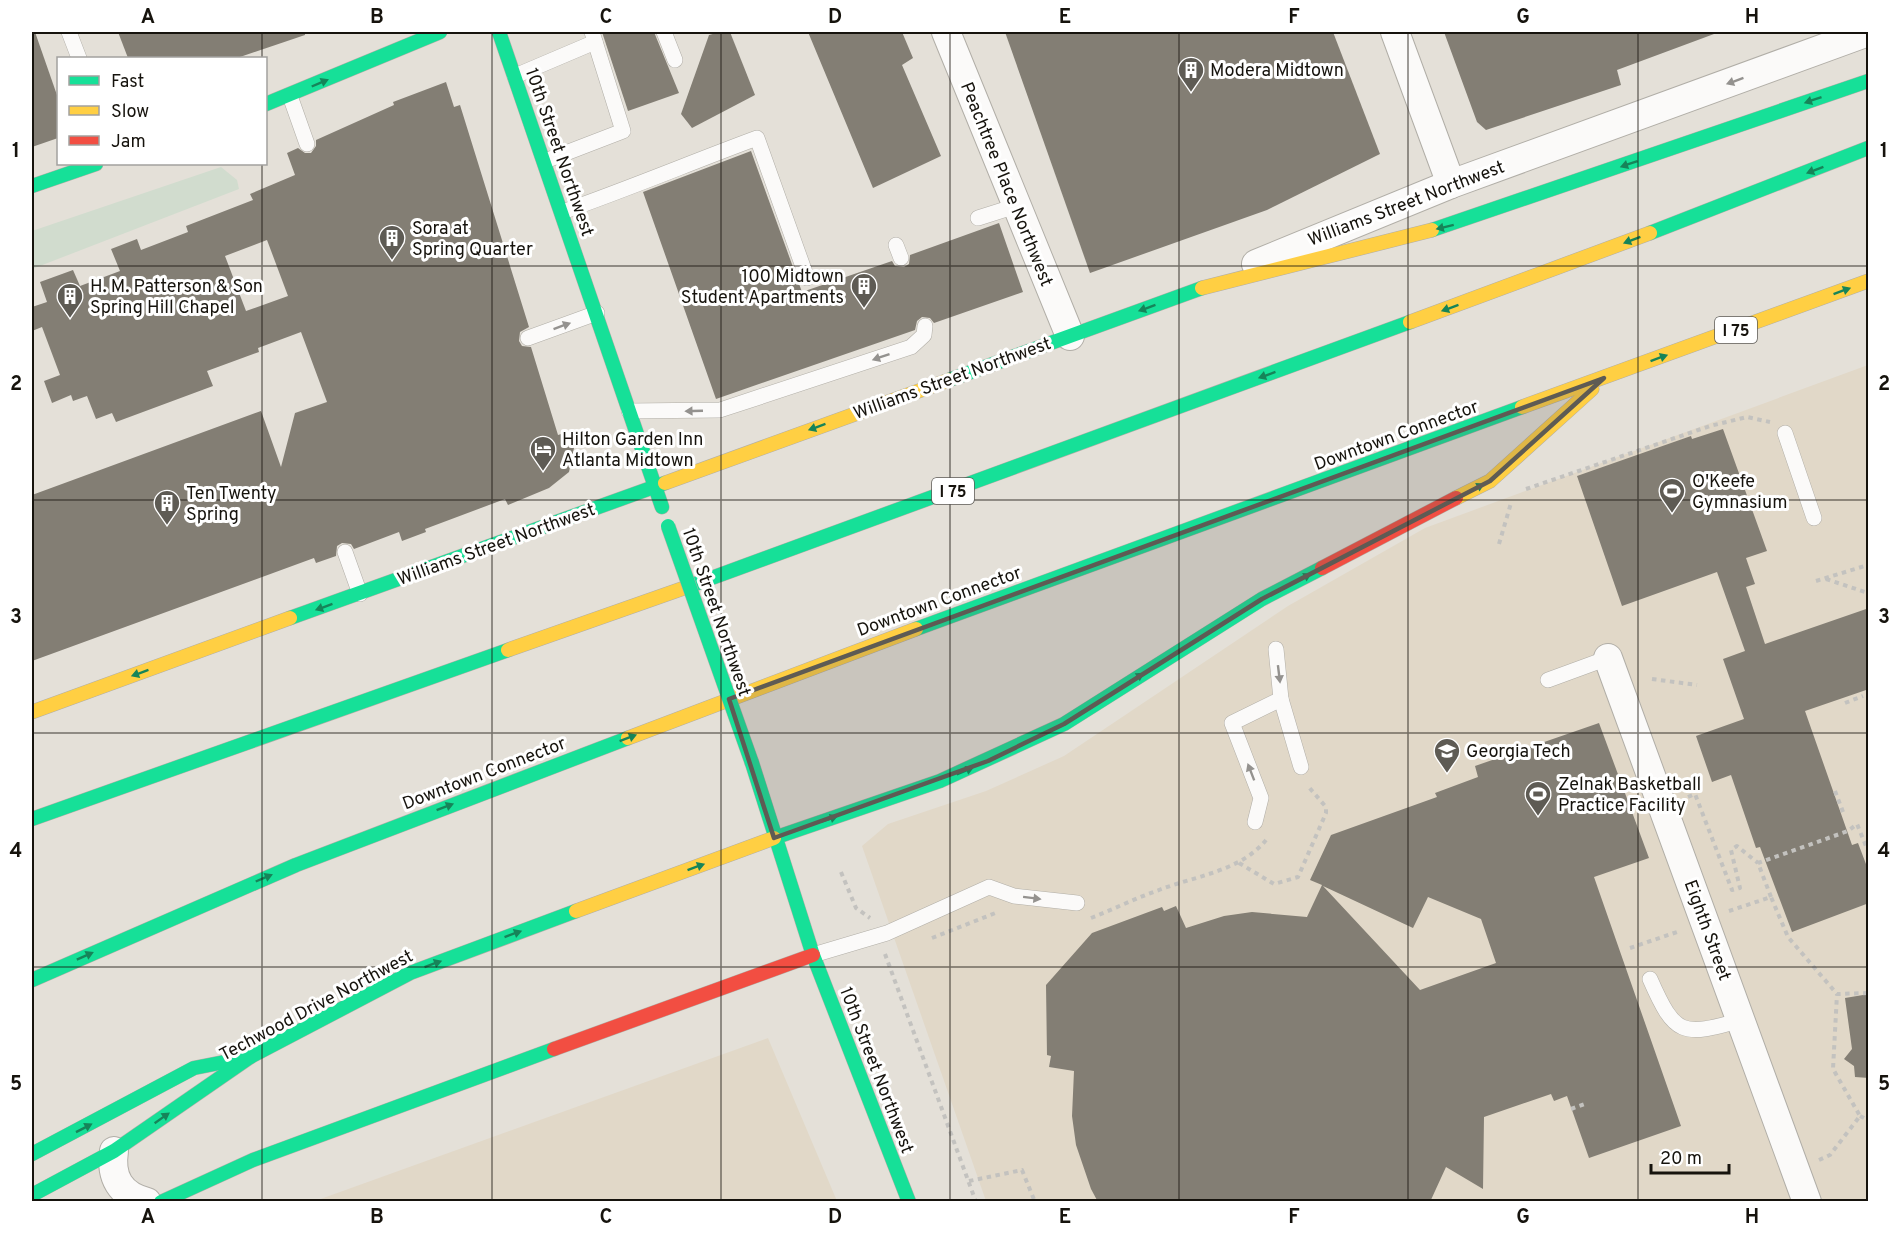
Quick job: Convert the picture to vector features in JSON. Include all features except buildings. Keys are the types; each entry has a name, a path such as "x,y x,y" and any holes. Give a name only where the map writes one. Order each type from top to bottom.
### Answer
{"main road":[{"path":"267,104 440,32"},
{"name":"10th Street Northwest","path":"499,32 668,526 752,763 813,955 909,1202"},
{"path":"1202,288 1455,224 1869,81"},
{"name":"I 75","path":"32,819 883,517 1585,258 1869,148"},
{"path":"32,186 93,165"},
{"name":"Downtown Connector","path":"32,980 285,869 836,658 1869,281"},
{"name":"Williams Street Northwest","path":"32,712 1202,288"},
{"name":"Techwood Drive Northwest","path":"32,1195 114,1151 250,1057 410,973 774,838 940,781 1064,724 1262,599 1490,481 1604,378"},
{"path":"161,1202 253,1160 813,955"},
{"path":"32,1154 194,1068 250,1057"}],"street":[{"name":"Peachtree Place Northwest","path":"946,32 1070,336"},
{"path":"1395,32 1450,184"},
{"name":"Williams Street Northwest","path":"1202,288 1321,235 1450,184 1869,32"},
{"name":"Eighth Street","path":"1608,658 1807,1202"},
{"path":"114,1151 112,1167 115,1179 131,1196 147,1202"}],"lane":[{"path":"69,32 79,57"},
{"path":"664,32 675,60"},
{"path":"515,76 593,37 623,130 545,161"},
{"path":"290,96 307,144"},
{"path":"562,212 634,188 663,173 757,138 807,278"},
{"path":"978,218 1016,206"},
{"path":"528,338 597,313"},
{"path":"629,411 720,410 911,347 924,335 925,326"},
{"path":"1785,433 1814,518"},
{"path":"345,552 360,594"},
{"path":"1276,649 1281,699 1301,773"},
{"path":"1548,680 1608,658"},
{"path":"1255,822 1261,798 1232,723 1281,699"},
{"path":"813,955 879,936 989,886 1014,896 1079,910"},
{"path":"1650,979 1664,1011 1674,1023 1687,1031 1712,1028 1741,1020"}],"path":[{"path":"1524,490 1710,426 1747,417 1766,419 1785,433"},
{"path":"1499,544 1513,494"},
{"path":"1816,581 1869,565"},
{"path":"1825,579 1869,593"},
{"path":"1652,679 1697,685"},
{"path":"1845,703 1863,696"},
{"path":"1239,863 1274,884 1298,877 1326,813 1326,807 1301,773"},
{"path":"1835,791 1843,812"},
{"path":"1688,797 1695,794 1732,890 1740,888 1731,850 1737,846 1758,863 1788,937 1837,994 1833,1069 1860,1116 1869,1120"},
{"path":"1758,863 1848,831 1857,824 1869,851"},
{"path":"1079,910 1091,919 1158,890 1239,863 1256,853 1272,833"},
{"path":"841,872 856,908 875,921 976,1202"},
{"path":"1729,911 1771,897"},
{"path":"928,939 1002,911"},
{"path":"1630,948 1680,930"},
{"path":"886,956 896,952"},
{"path":"1837,994 1869,993"},
{"path":"1571,1109 1585,1104"},
{"path":"1830,1155 1860,1116"},
{"path":"969,1181 1022,1170 1035,1202"}],"highlighted area":[{"path":"1604,378 1490,481 1262,599 1064,724 988,761 774,838 729,699"}],"shaded area":[{"name":"Georgia Tech","path":"1868,365 1868,1201 986,1201 862,846 888,824 986,791 1064,756 1288,606 1425,528"},
{"path":"768,1038 837,1201 315,1201"}],"green space":[{"path":"221,167 237,180 239,189 32,269 32,231"}],"traffic: fast":[{"path":"267,104 440,32"},
{"path":"499,32 662,507"},
{"path":"1432,230 1868,81"},
{"path":"1650,233 1868,148"},
{"path":"32,186 93,165"},
{"path":"949,380 1202,288"},
{"path":"687,587 1410,322"},
{"path":"916,629 1522,407"},
{"path":"290,618 665,483"},
{"path":"668,526 752,763"},
{"path":"774,838 940,781 1064,724 1262,599 1322,568"},
{"path":"32,819 508,650"},
{"path":"32,980 296,865 628,738"},
{"path":"752,763 813,955 909,1202"},
{"path":"32,1195 114,1151 250,1057 410,973 576,911"},
{"path":"161,1202 253,1160 554,1049"},
{"path":"32,1154 194,1068 250,1057"}],"traffic: slow":[{"path":"1202,288 1432,230"},
{"path":"1410,322 1650,233"},
{"path":"1522,407 1868,281"},
{"path":"665,483 949,380"},
{"path":"1456,498 1490,481 1592,389"},
{"path":"508,650 687,587"},
{"path":"32,712 290,618"},
{"path":"628,738 916,629"},
{"path":"576,911 774,838"}],"traffic: jam":[{"path":"1322,568 1456,498"},
{"path":"554,1049 813,955"}],"place":[{"name":"Modera Midtown","path":"1191,93"},
{"name":"Sora at Spring Quarter","path":"392,261"},
{"name":"100 Midtown Student Apartments","path":"864,309"},
{"name":"H. M. Patterson & Son Spring Hill Chapel","path":"70,319"},
{"name":"Hilton Garden Inn Atlanta Midtown","path":"543,472"},
{"name":"O'Keefe Gymnasium","path":"1672,514"},
{"name":"Ten Twenty Spring","path":"167,526"},
{"name":"Georgia Tech","path":"1447,774"},
{"name":"Zelnak Basketball Practice Facility","path":"1538,817"}]}
